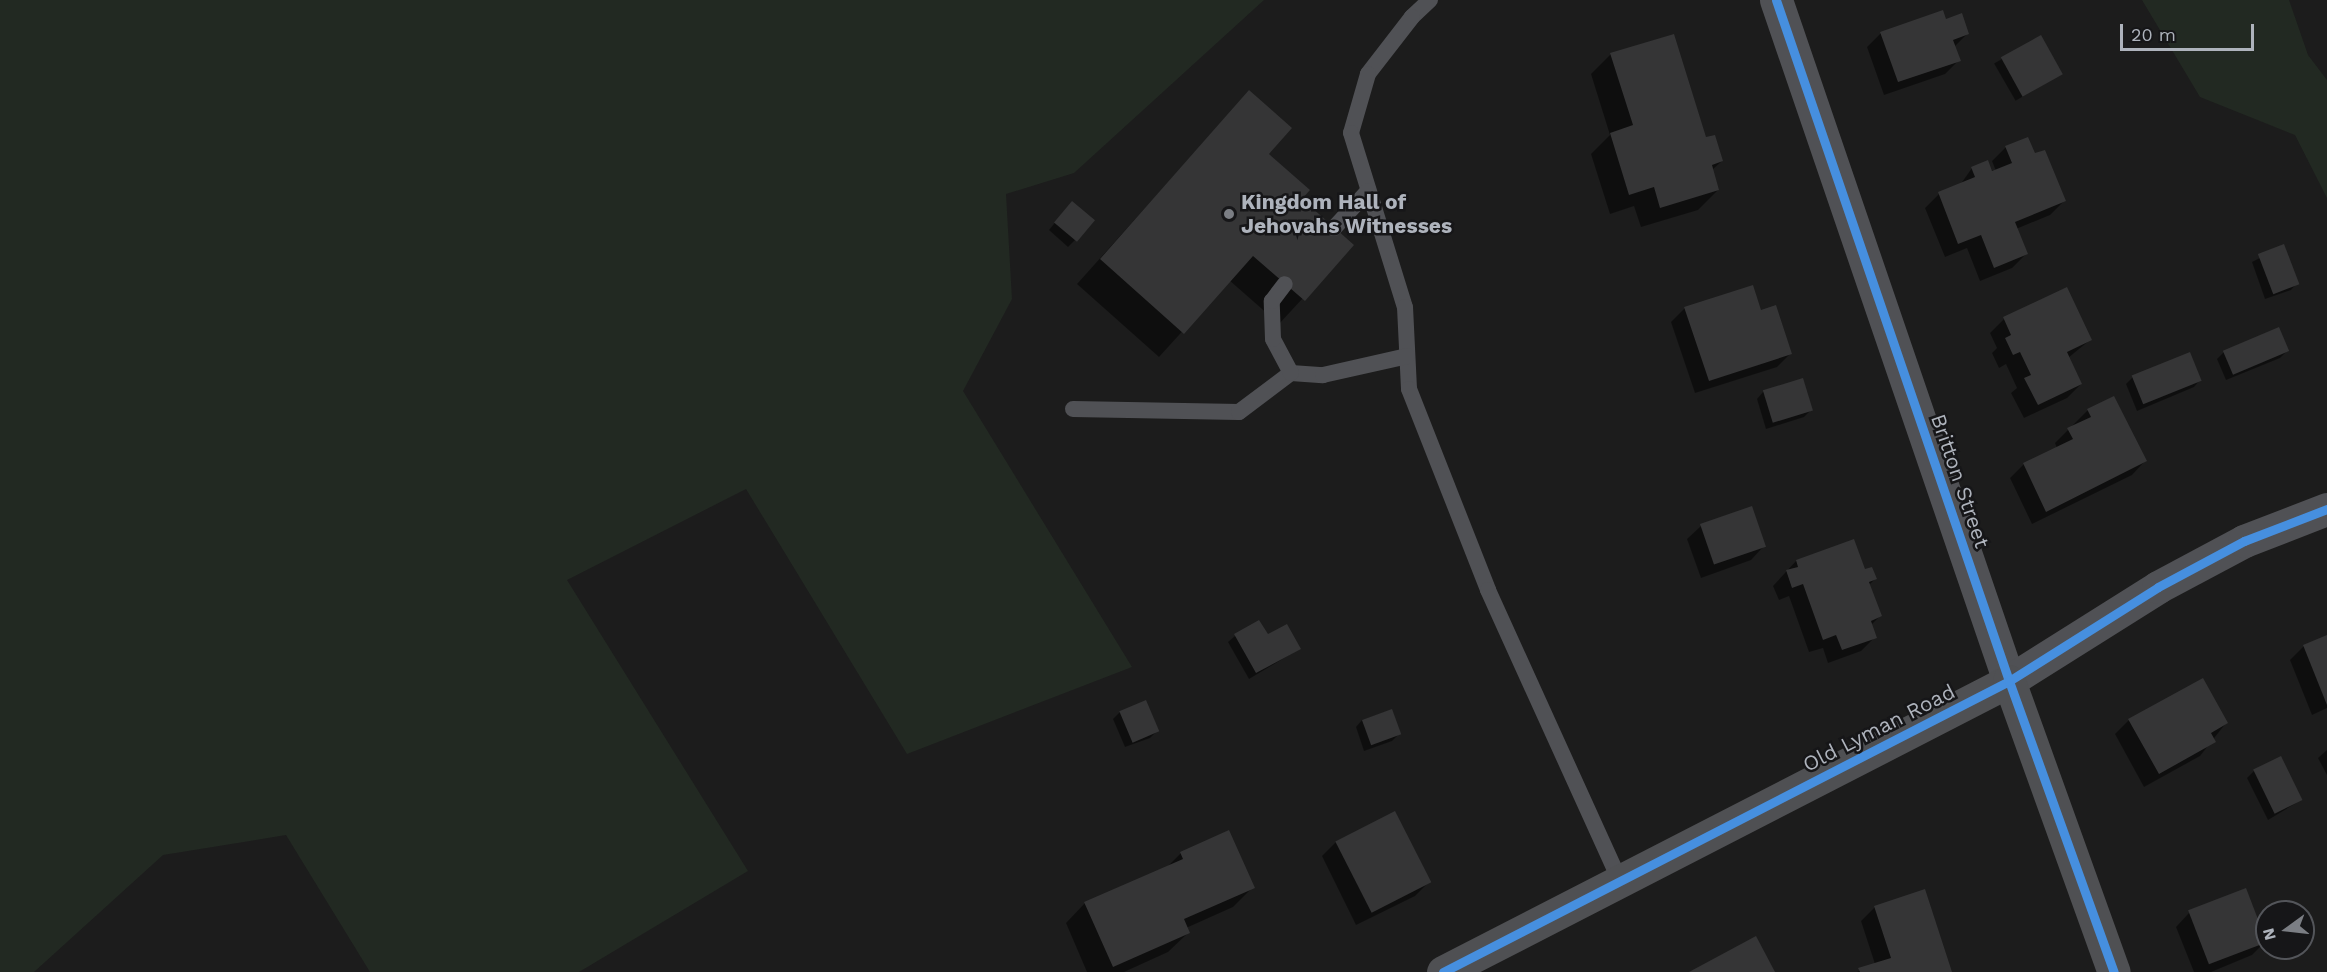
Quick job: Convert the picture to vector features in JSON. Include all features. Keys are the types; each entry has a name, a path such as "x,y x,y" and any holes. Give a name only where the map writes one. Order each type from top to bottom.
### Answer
{"street":[{"name":"Britton Street","path":"1776,0 2009,681 2114,972"},
{"name":"Old Lyman Road","path":"1443,972 2009,681 2158,587 2244,541 2327,509"}],"lane":[{"path":"1430,0 1412,16 1368,74 1351,134 1405,307 1409,389 1488,590 1620,881"},
{"path":"1334,228 1368,191"},
{"path":"1285,284 1272,301 1273,339 1291,373"},
{"path":"1073,409 1239,412 1291,373 1323,375 1407,356"}],"shaded area":[{"path":"0,0 1264,0 1074,173 1006,194 1012,299 963,391 1132,667 907,754 746,489 567,580 748,871 579,972 370,972 286,835 163,855 34,972 0,972"},
{"path":"2142,0 2289,0 2308,55 2327,80 2327,198 2295,135 2200,97"}],"building":[{"path":"1943,10 1946,19 1962,13 1969,34 1953,40 1961,61 1898,82 1880,32"},
{"path":"1674,34 1706,137 1715,135 1723,161 1712,165 1719,190 1660,208 1654,187 1629,195 1610,133 1633,125 1610,53"},
{"path":"2041,35 2063,74 2023,97 2001,57"},
{"name":"Kingdom Hall of Jehovahs Witnesses","path":"1249,90 1292,128 1269,154 1310,190 1302,199 1354,245 1305,301 1253,256 1184,334 1100,259"},
{"path":"2028,137 2035,153 2045,150 2066,201 2015,222 2028,254 1994,268 1981,235 1958,244 1938,192 1975,177 1971,167 1988,160 1992,171 2012,163 2005,146"},
{"path":"1072,201 1095,220 1077,242 1054,222"},
{"path":"2284,244 2299,284 2273,294 2258,254"},
{"path":"1753,285 1761,310 1776,305 1792,354 1709,381 1684,307"},
{"path":"2067,287 2092,340 2067,352 2082,384 2038,405 2024,378 2031,375 2020,352 2013,355 2005,338 2011,335 2003,317"},
{"path":"2279,327 2289,351 2233,375 2223,351"},
{"path":"2190,352 2202,381 2143,404 2132,376"},
{"path":"1803,378 1813,411 1773,423 1763,390"},
{"path":"2114,396 2147,461 2046,512 2023,463 2073,439 2067,428 2091,417 2087,409"},
{"path":"1752,506 1766,547 1714,565 1700,524"},
{"path":"1854,539 1865,569 1872,567 1877,579 1869,582 1882,616 1871,621 1877,638 1842,650 1836,635 1823,640 1803,584 1792,588 1786,570 1798,567 1796,560"},
{"path":"1259,620 1268,634 1287,624 1301,649 1256,673 1234,634"},
{"path":"2327,635 2327,705 2303,645"},
{"path":"2203,678 2228,723 2211,733 2216,742 2159,774 2128,719"},
{"path":"1146,700 1159,731 1133,743 1119,711"},
{"path":"1392,709 1401,734 1371,745 1362,720"},
{"path":"2281,756 2302,800 2275,814 2253,770"},
{"path":"1395,811 1431,882 1372,913 1335,841"},
{"path":"1229,830 1255,888 1184,919 1190,933 1113,967 1084,902 1183,859 1180,852"},
{"path":"2246,888 2255,911 2255,947 2209,964 2188,910"},
{"path":"1925,889 1952,972 1860,972 1858,968 1891,958 1874,906"},
{"path":"1756,936 1775,972 1689,972"}],"cycle path":[{"path":"1776,0 2009,681 2114,972"},
{"path":"1443,972 2009,681 2158,587 2244,541 2327,509"}],"place":[{"name":"Kingdom Hall of Jehovahs Witnesses","path":"1229,214"}]}
